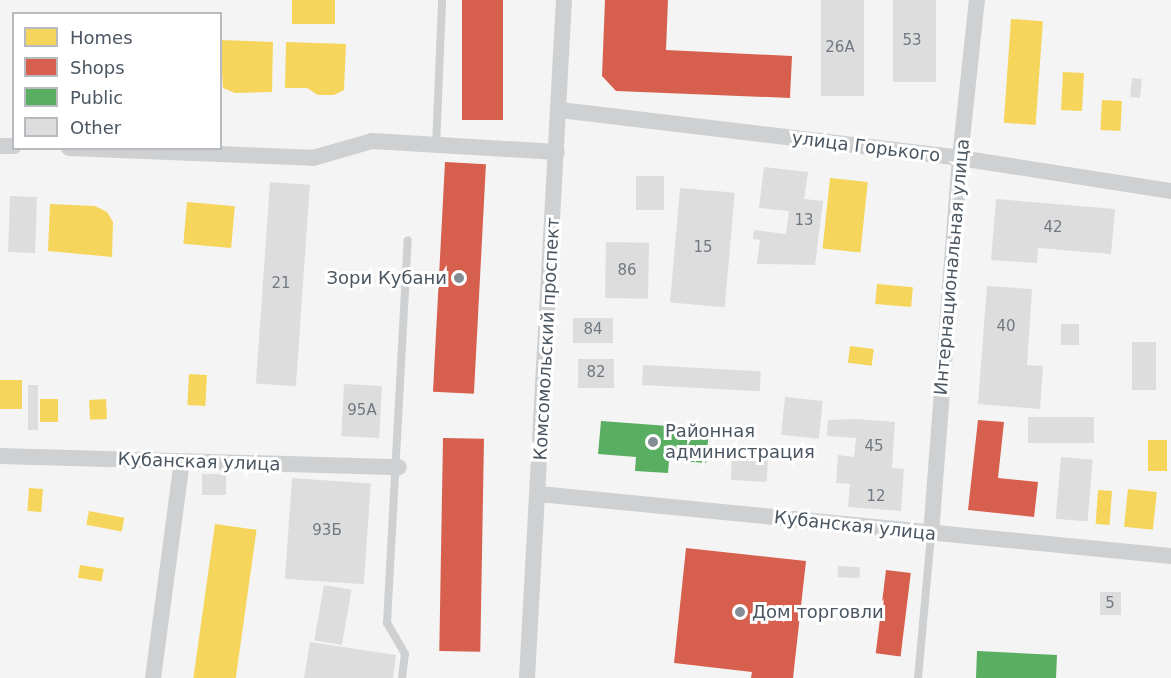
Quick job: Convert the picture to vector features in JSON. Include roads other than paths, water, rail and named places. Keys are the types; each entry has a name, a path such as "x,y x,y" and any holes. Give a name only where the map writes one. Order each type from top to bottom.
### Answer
{"street":[{"name":"Комсомольский проспект","path":"527,678 560,110 564,0"},
{"name":"Интернациональная улица","path":"931,534 960,158 977,0"},
{"name":"улица Горького","path":"560,110 960,158 1171,191"},
{"path":"118,150 313,158 372,141 557,152"},
{"name":"Кубанская улица","path":"0,456 399,467"},
{"path":"153,678 182,462"},
{"name":"Кубанская улица","path":"538,494 1171,556"}],"lane":[{"path":"436,146 442,0"},
{"path":"402,678 405,654 387,623 399,467 408,241"},
{"path":"918,678 931,534"}],"place":[{"name":"Зори Кубани","path":"459,278"},
{"name":"Районная администрация","path":"653,442"},
{"name":"Дом торговли","path":"740,612"}]}
